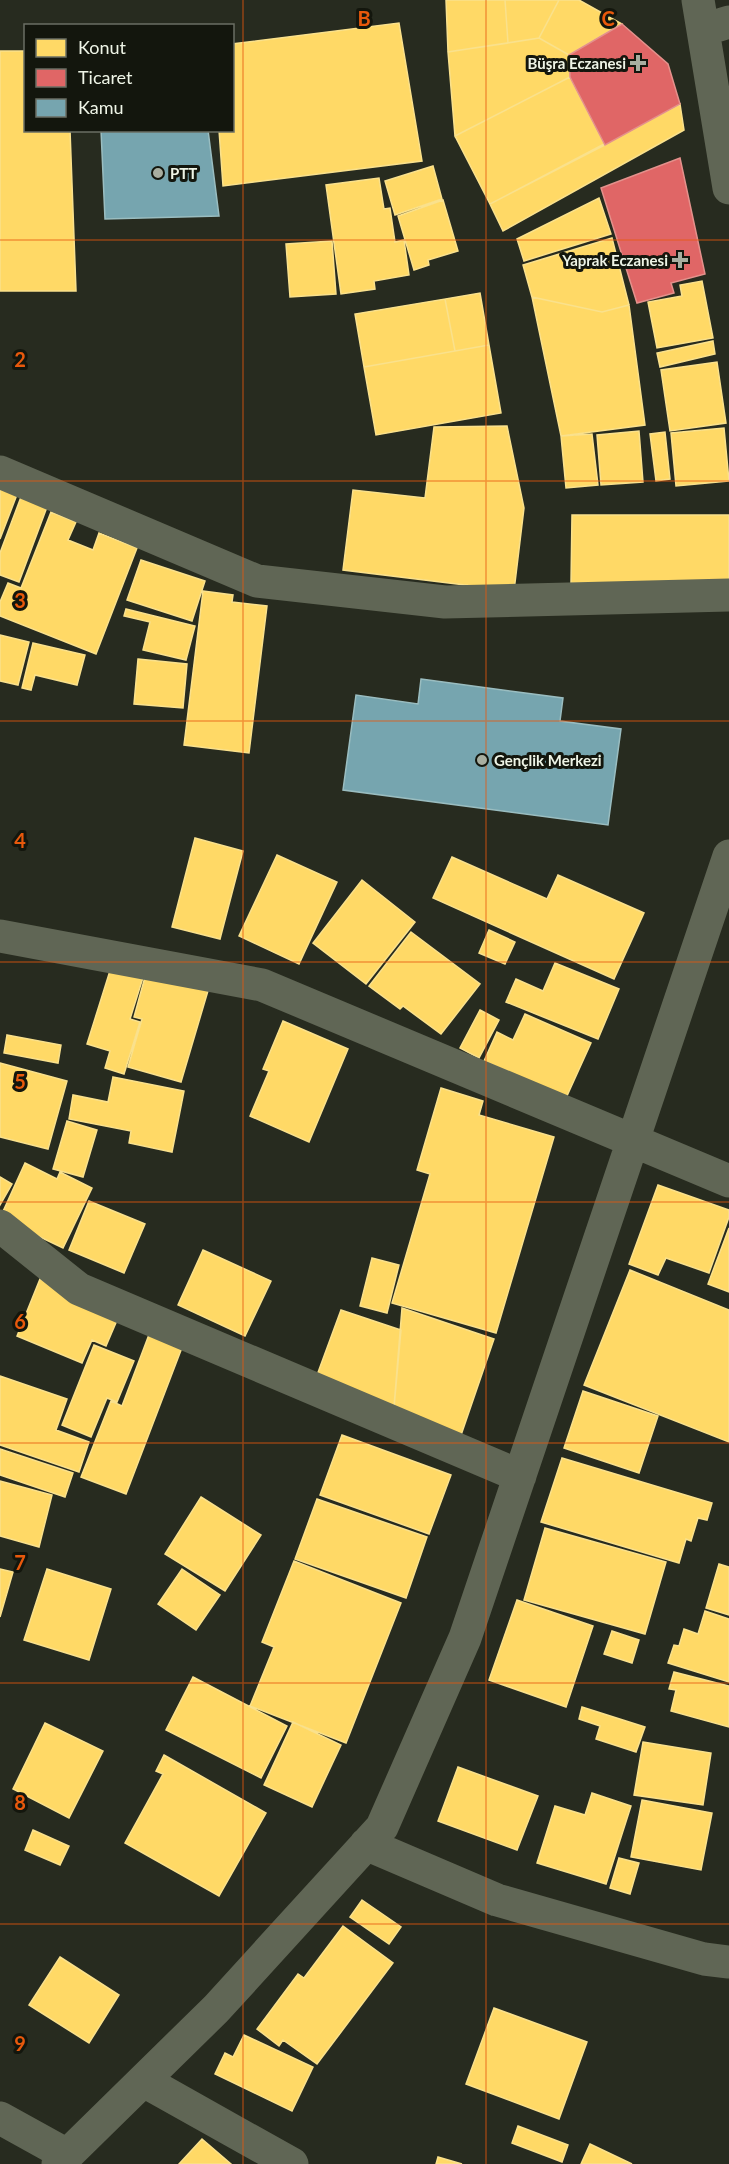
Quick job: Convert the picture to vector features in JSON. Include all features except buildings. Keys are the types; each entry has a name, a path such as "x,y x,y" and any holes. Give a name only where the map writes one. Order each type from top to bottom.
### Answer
{"street":[{"path":"710,17 727,167"},
{"path":"0,472 257,581 445,602 729,595"},
{"path":"0,2118 63,2160 216,2010 382,1827 465,1638 729,856"},
{"path":"0,936 262,985 729,1181"},
{"path":"0,1226 79,1288 520,1476"},
{"path":"366,1844 497,1900 704,1959 729,1962"},
{"path":"144,2081 292,2164"}],"place":[{"name":"Büşra Eczanesi","path":"638,63"},
{"name":"PTT","path":"158,173"},
{"name":"Yaprak Eczanesi","path":"680,260"},
{"name":"Gençlik Merkezi","path":"482,760"}]}
